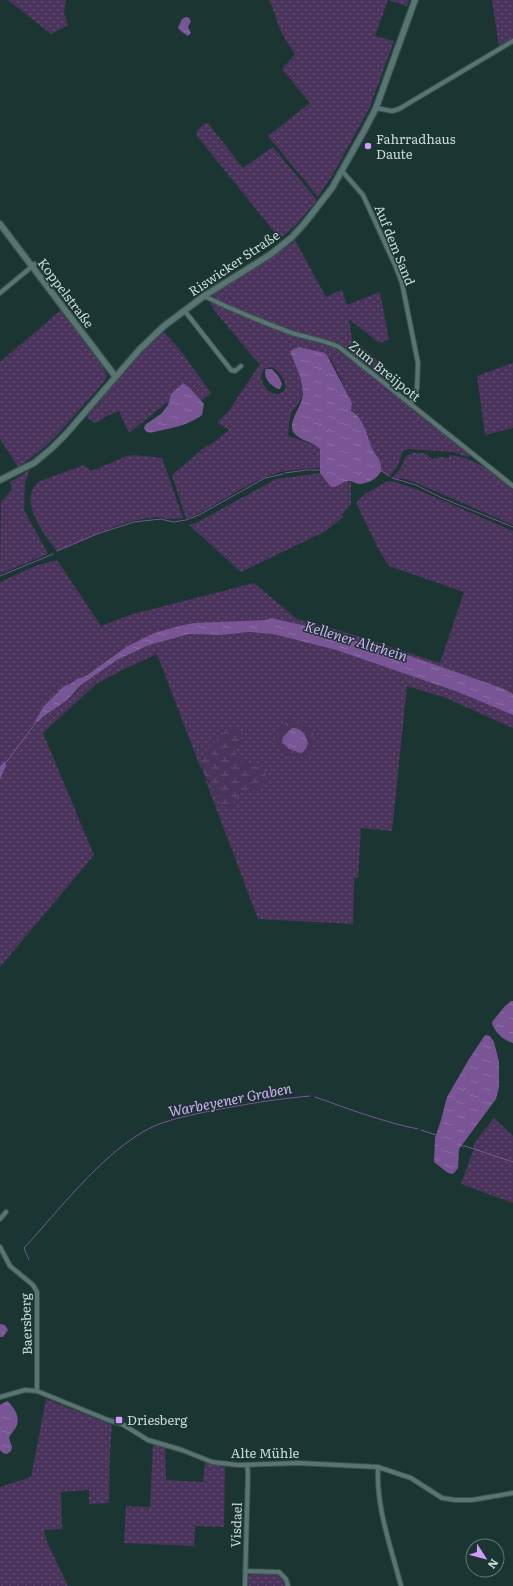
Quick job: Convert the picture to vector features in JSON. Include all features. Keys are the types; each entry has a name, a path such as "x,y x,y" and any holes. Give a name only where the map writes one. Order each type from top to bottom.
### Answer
{"street":[{"name":"Riswicker Straße","path":"0,480 34,463 51,449 66,434 115,376 164,326 204,296 271,254 292,237 314,212 342,171 376,108 415,0"},
{"path":"376,108 392,112 399,109 513,41"},
{"name":"Auf dem Sand","path":"342,171 363,195 402,283 418,363 417,388 411,405"},
{"name":"Koppelstraße","path":"0,224 34,265 115,376"},
{"path":"0,293 34,265"},
{"name":"Zum Breijpott","path":"204,296 271,326 321,340 339,347 513,486"},
{"path":"184,310 231,370 235,371 240,366"},
{"path":"0,1219 6,1212"},
{"name":"Baersberg","path":"0,1247 10,1266 33,1285 37,1292 37,1391"},
{"name":"Alte Mühle","path":"0,1397 25,1390 37,1391 108,1420 122,1424 148,1440 182,1450 212,1462 247,1465 298,1463 378,1467 411,1478 442,1498 472,1500 513,1493"},
{"name":"Visdael","path":"244,1586 247,1465"},
{"path":"378,1467 377,1479 380,1504 401,1586"},
{"path":"245,1571 279,1572 286,1579 288,1586"}],"green space":[{"path":"8,0 66,0 64,13 68,25 51,34"},
{"path":"269,0 388,0 375,36 394,41 370,107 335,171 318,197 268,136 310,103 282,69 295,54 281,32"},
{"path":"388,0 409,0 407,6"},
{"path":"492,0 513,0 513,38 499,47"},
{"path":"208,123 243,168 273,147 317,200 295,226 280,239 197,136 197,131 204,124"},
{"path":"295,240 326,297 342,290 347,305 380,292 389,340 379,343 349,319 352,339 395,375 388,385 350,353 306,335 273,325 223,303 213,296 215,293 266,261"},
{"path":"211,302 287,333 333,347 349,358 470,455 468,457 452,452 408,449 403,451 397,467 389,477 381,471 380,462 370,445 362,424 356,415 351,411 352,403 333,363 326,355 302,347 291,355 302,380 303,391 299,403 291,414 288,436 318,446 320,449 320,468 285,471 263,478 186,519 172,475 205,447 216,441 229,430 217,422 228,412 260,364 214,310 210,303","holes":["269,367 275,369 283,378 286,388 281,393 275,394 270,392 262,382 261,376 263,370"]},
{"path":"61,310 103,367 107,376 98,389 55,438 18,467 0,439 0,362"},
{"path":"164,332 180,350 211,393 201,401 187,385 181,384 171,394 169,401 129,433 119,411 96,423 91,421 87,416 140,354"},
{"path":"513,363 513,428 485,435 477,376"},
{"path":"413,453 425,453 432,459 440,457 449,458 449,455 458,456 475,462 498,477 513,489 513,525 421,485 405,479 392,478 397,473 406,456"},
{"path":"135,455 162,458 183,518 169,519 157,517 136,520 116,526 57,551 45,536 31,506 33,488 40,481 84,465 91,471 127,456"},
{"path":"30,470 25,482 24,510 48,554 0,574 1,502 12,489 10,482"},
{"path":"320,473 330,486 351,482 351,504 342,515 343,517 326,531 241,572 189,525 198,522 276,479"},
{"path":"388,481 395,482 421,491 513,531 513,694 502,688 396,651 362,643 329,631 271,618 267,620 179,626 154,634 126,647 86,676 64,686 44,706 38,722 77,691 81,685 117,660 149,645 189,634 221,635 249,632 273,634 336,650 458,692 513,715 513,728 446,698 407,686 392,831 361,828 358,878 354,878 353,924 258,919 205,779 213,787 222,805 243,790 260,789 257,766 249,765 240,761 235,751 243,734 202,756 201,769 157,654 124,669 96,684 43,733 94,855 0,967 0,780 3,775 5,761 0,766 0,582 35,566 57,560 101,626 133,614 254,583 297,619 351,634 440,663 464,592 389,566 379,550 356,503 365,494","holes":["288,718 313,730 306,757 283,754 276,738"]},
{"path":"288,718 313,730 314,745 306,757 283,754 276,738"},
{"path":"235,727 241,730 243,734 235,751 238,758 243,762 259,767 263,770 266,775 266,784 260,789 243,790 230,808 222,806 204,773 201,762 202,757 209,747 224,732"},
{"path":"494,1118 513,1136 513,1203 461,1184 473,1151 474,1143"},
{"path":"46,1399 112,1425 109,1503 89,1504 89,1490 61,1492 62,1529 44,1530 47,1542 68,1586 0,1586 0,1487 31,1477"},
{"path":"153,1444 165,1448 166,1480 203,1482 205,1462 225,1467 224,1527 195,1526 194,1546 124,1543 126,1506 150,1507"},
{"path":"252,1573 268,1573 278,1575 282,1577 287,1586 246,1586 246,1578"}],"water":[{"path":"186,17 191,21 188,27 191,33 188,36 178,28 182,19"},
{"path":"299,347 325,353 328,357 352,403 351,411 362,423 372,448 380,462 381,471 377,477 370,482 359,484 347,481 335,487 330,486 320,473 320,449 314,444 300,438 293,432 292,423 302,399 303,388 290,351"},
{"path":"266,369 272,369 279,377 282,384 280,389 274,387 268,382 265,375"},
{"path":"183,383 189,387 204,404 202,415 191,422 179,426 147,432 144,428 145,425 162,413 168,405 171,394"},
{"path":"271,618 329,631 362,643 396,651 502,688 513,694 513,715 458,692 336,650 273,634 249,632 221,635 189,634 149,645 117,660 81,685 67,700 38,722 35,721 44,706 64,686 86,676 126,647 154,633 194,623 267,620"},
{"path":"292,728 301,730 306,738 307,746 301,753 289,749 282,742 283,737"},
{"path":"5,761 6,766 0,780 0,766"},
{"path":"511,1001 513,1001 513,1043 506,1040 494,1029 492,1022"},
{"path":"485,1035 490,1036 494,1042 499,1062 499,1087 496,1099 459,1149 458,1168 453,1174 448,1173 434,1162 435,1138 447,1097"},
{"path":"0,1324 5,1325 8,1330 3,1337 0,1337"},
{"path":"7,1401 14,1409 18,1420 16,1427 9,1438 12,1447 11,1451 7,1454 0,1450 0,1405"}],"waterway":[{"path":"285,473 320,470"},
{"path":"380,471 389,476"},
{"path":"57,551 97,534 134,522 161,519 173,522 186,520 199,515 265,478 283,474"},
{"path":"392,478 416,485 442,498 513,527"},
{"path":"0,576 53,554"},
{"name":"Kellener Altrhein","path":"5,764 37,721"},
{"name":"Warbeyener Graben","path":"29,1260 24,1248 94,1171 125,1144 141,1133 164,1122 205,1112 258,1102 310,1096"},
{"name":"Warbeyener Graben","path":"315,1097 353,1111 418,1129"},
{"name":"Warbeyener Graben","path":"421,1130 436,1135"},
{"name":"Warbeyener Graben","path":"460,1146 465,1146 513,1162"}],"place":[{"name":"Fahrradhaus Daute","path":"368,146"},
{"name":"Driesberg","path":"119,1420"}]}
